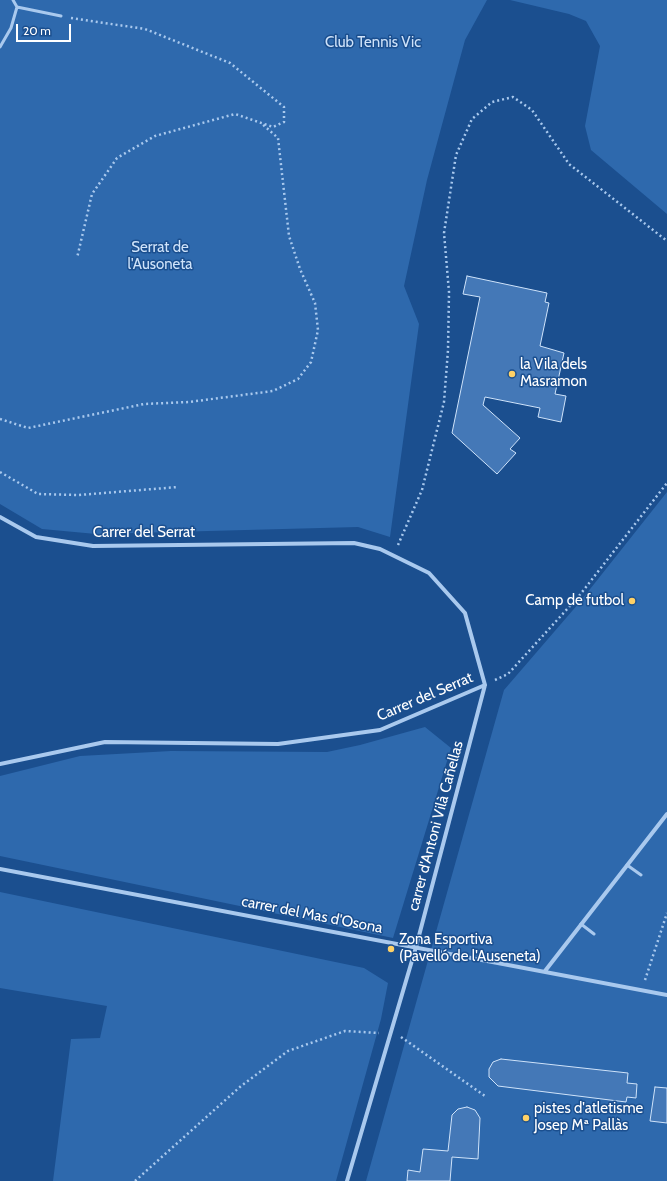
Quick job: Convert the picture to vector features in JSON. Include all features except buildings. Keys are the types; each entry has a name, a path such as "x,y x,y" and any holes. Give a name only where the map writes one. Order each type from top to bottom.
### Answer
{"street":[{"name":"Carrer del Serrat","path":"0,517 36,537 93,546 354,544 380,550 429,573 465,613 485,684 380,730 278,744 105,742 0,764"},
{"name":"carrer d'Antoni Vilà Cañellas","path":"347,1181 392,1034 485,684"},
{"path":"545,971 667,814"},
{"name":"carrer del Mas d'Osona","path":"0,869 667,995"}],"lane":[{"path":"0,47 12,28 17,7 13,0"},
{"path":"17,7 61,16"},
{"path":"627,865 641,875"},
{"path":"581,924 594,934"}],"path":[{"path":"61,16 145,29 230,63 284,106 284,122 273,127 235,114 155,136 117,158 92,194 76,258"},
{"path":"393,556 422,490 444,402 448,350 449,292 444,233 456,155 472,119 492,102 513,97 532,110 569,164 667,241"},
{"path":"0,419 28,428 144,404 190,402 273,391 298,379 311,362 318,330 315,303 300,269 290,236 278,138 261,123"},
{"path":"0,472 38,494 79,495 178,487"},
{"path":"485,684 508,674 580,596 667,483"},
{"path":"642,990 667,913"},
{"path":"135,1181 241,1086 288,1051 345,1031 392,1034 406,1038 485,1096"}],"green space":[{"path":"0,0 487,0 465,40 427,180 404,286 419,324 390,537 358,527 96,534 42,529 0,504"},
{"path":"510,0 667,0 667,214 591,150 585,126 600,46 586,21 569,14"},
{"path":"667,492 667,1181 366,1181 504,690 579,603"},
{"path":"425,727 451,748 393,938 0,856 0,776 80,756 171,751 327,752 360,745"},
{"path":"0,892 364,968 388,983 381,1019 336,1181 53,1181 71,1039 100,1038 107,1006 0,988"}],"place":[{"name":"la Vila dels Masramon","path":"512,374"},
{"name":"Camp de futbol","path":"632,601"},
{"name":"Zona Esportiva (Pavelló de l'Auseneta)","path":"391,949"},
{"name":"pistes d'atletisme Josep Mª Pallàs","path":"526,1118"}],"park label":[{"name":"Club Tennis Vic","path":"373,43"},
{"name":"Serrat de l'Ausoneta","path":"160,256"}]}
